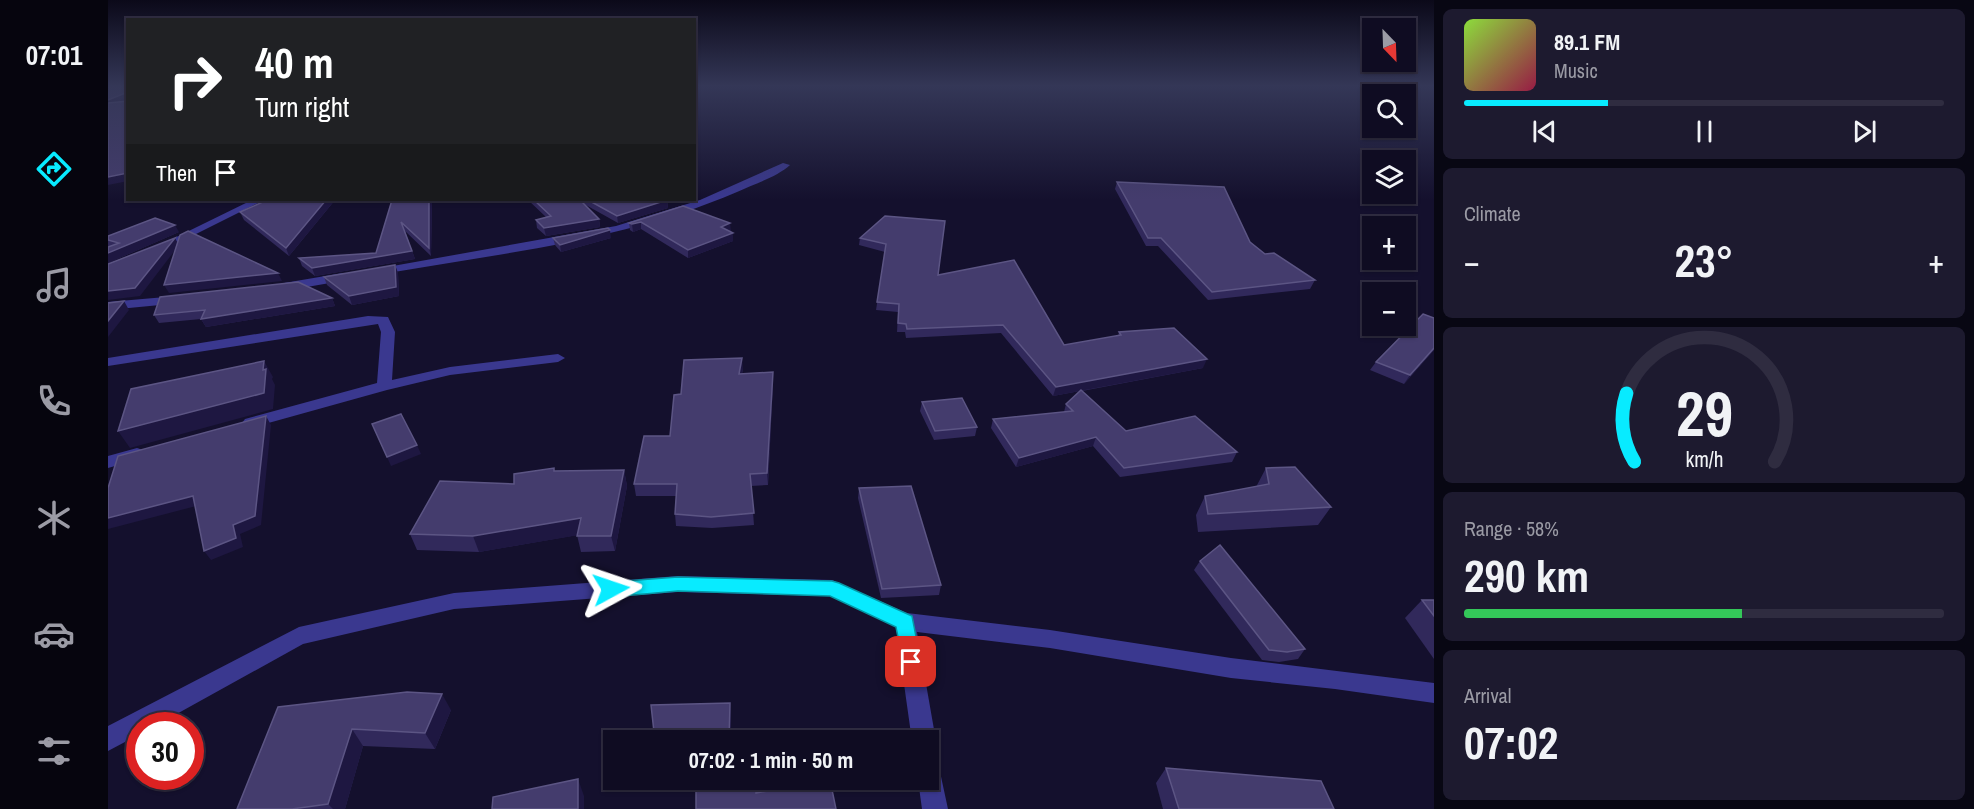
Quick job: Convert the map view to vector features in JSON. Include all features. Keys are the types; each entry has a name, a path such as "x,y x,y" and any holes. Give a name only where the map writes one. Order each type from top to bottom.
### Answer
{"street":[{"path":"273,288 473,256 617,229 647,221 756,181 786,165"},
{"path":"143,255 257,201"},
{"path":"108,306 193,299"},
{"path":"108,362 368,320 383,320 388,332 384,386"},
{"path":"237,427 384,386 450,371 558,358"},
{"path":"108,462 151,450"},
{"path":"108,739 299,636 454,601 678,584 832,588 905,622 1050,639 1231,668 1434,693"},
{"path":"905,622 922,730"},
{"path":"932,790 935,809"}],"building":[{"path":"108,125 126,125 126,173 108,177"},
{"path":"1117,182 1224,187 1250,242 1265,254 1274,253 1315,280 1212,292 1161,238 1148,238"},
{"path":"265,201 325,201 286,248 240,212"},
{"path":"392,201 429,201 429,248 401,222 412,251 312,268 299,258 376,253"},
{"path":"535,201 581,201 599,219 544,228 536,220 551,216"},
{"path":"590,201 664,201 617,216"},
{"path":"683,206 730,223 721,227 733,233 688,250 641,222 629,223"},
{"path":"885,216 945,221 938,275 1014,260 1064,345 1121,335 1119,332 1174,328 1207,359 1056,387 1003,325 907,329 906,324 898,323 899,304 877,302 886,244 860,238"},
{"path":"155,218 175,225 108,253 108,247 119,243 108,240 108,236"},
{"path":"608,228 610,230 560,245 553,238"},
{"path":"188,231 278,273 164,285 180,235"},
{"path":"175,238 135,288 108,291 108,264"},
{"path":"395,265 396,287 349,296 324,277"},
{"path":"298,282 332,298 201,319 205,310 154,315 160,297"},
{"path":"124,301 108,321 108,303"},
{"path":"1423,314 1434,318 1434,348 1410,375 1376,362 1401,336 1416,336 1416,321"},
{"path":"742,358 739,374 773,372 767,473 750,474 754,513 711,517 675,514 677,484 634,484 644,436 670,436 674,395 681,394 684,360"},
{"path":"264,361 263,370 266,369 264,393 118,431 131,389"},
{"path":"1081,390 1126,431 1195,416 1237,452 1124,468 1096,437 1019,458 993,419 1073,411 1066,404"},
{"path":"962,398 977,427 935,431 922,402"},
{"path":"401,414 417,445 387,457 372,424"},
{"path":"266,416 255,516 233,525 236,538 204,551 193,496 108,518 108,488 118,456"},
{"path":"1295,467 1331,507 1208,514 1205,496 1269,484 1266,468"},
{"path":"554,468 554,471 624,470 611,536 577,536 581,518 473,536 410,534 440,481 514,484 514,474"},
{"path":"911,486 941,585 882,589 859,488"},
{"path":"1220,545 1305,649 1287,652 1269,650 1200,561"},
{"path":"1422,600 1434,600 1434,616"},
{"path":"407,692 442,694 425,733 352,729 328,804 292,809 237,809 278,707"},
{"path":"730,703 729,730 654,730 651,705"},
{"path":"1166,768 1321,781 1334,809 1179,809"},
{"path":"578,779 578,809 492,809 493,797"},
{"path":"696,790 756,790 756,793 773,790 832,790 836,809 696,809"}],"route":[{"path":"611,589 678,584 832,588 905,622 911,662"}]}
